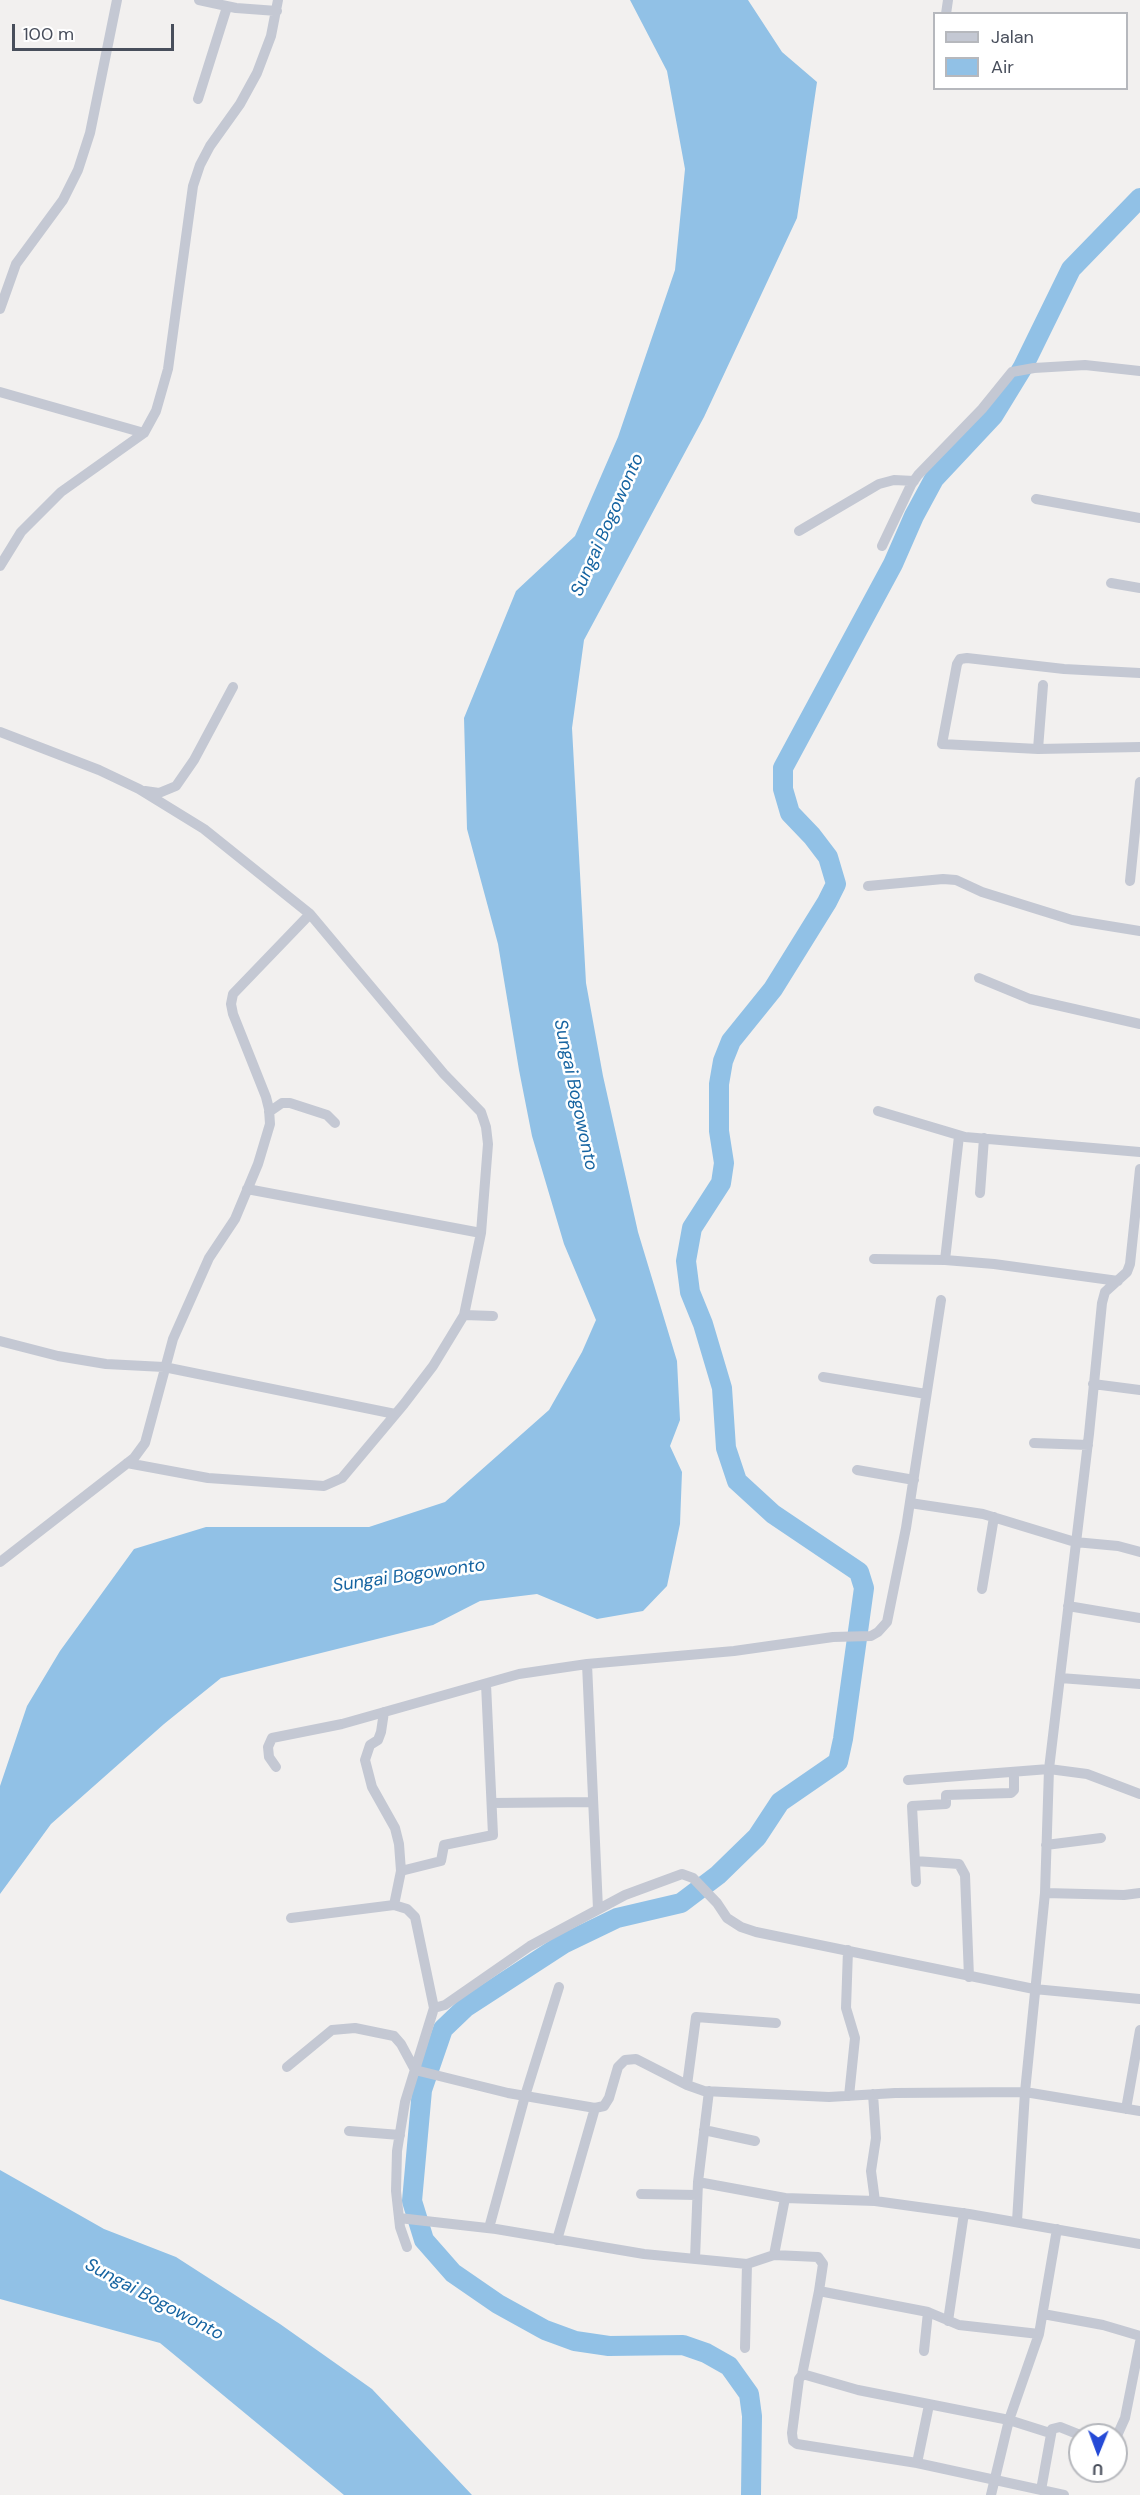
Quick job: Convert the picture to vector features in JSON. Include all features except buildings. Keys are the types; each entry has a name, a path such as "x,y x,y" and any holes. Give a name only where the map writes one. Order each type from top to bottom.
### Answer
{"street":[{"path":"0,309 16,264 63,200 78,170 90,133 117,0"},
{"path":"0,566 21,532 60,492 144,433 156,411 168,369 193,186 210,146 240,104 257,73 271,36 277,5 231,5 199,0"},
{"path":"198,99 231,5"},
{"path":"882,546 914,481 926,465 982,409 1012,372 1034,368 1085,365 1140,371"},
{"path":"0,392 144,433"},
{"path":"799,531 879,484 894,480 914,481"},
{"path":"1036,499 1140,518"},
{"path":"1111,583 1140,588"},
{"path":"1140,673 1064,669 960,659 957,664 942,744 1038,749 1140,747"},
{"path":"1038,749 1043,686"},
{"path":"139,789 159,793 176,786 194,760 233,687"},
{"path":"0,732 81,762 139,789 204,829 310,914 444,1074 481,1112 486,1127 488,1144 481,1233 464,1315 432,1366 342,1478 324,1486 208,1478 128,1463"},
{"path":"1130,881 1140,782"},
{"path":"868,886 943,879 956,880 982,892 1072,920 1140,931"},
{"path":"0,1562 128,1463 145,1443 160,1393 164,1367 189,1301 209,1258 235,1219 248,1189 270,1124 269,1112 231,1004 233,994 310,914"},
{"path":"979,978 1030,999 1140,1024"},
{"path":"269,1112 282,1103 290,1103 327,1115 335,1123"},
{"path":"878,1111 959,1136 1140,1152"},
{"path":"945,1260 959,1136"},
{"path":"980,1193 984,1138"},
{"path":"1017,2221 1025,2092 1045,1893 1049,1769 1088,1445 1102,1303 1105,1292 1119,1281 1127,1272 1130,1264 1136,1239 1140,1169"},
{"path":"248,1189 481,1233"},
{"path":"874,1259 945,1260 994,1264 1119,1281"},
{"path":"276,1767 269,1757 268,1747 272,1738 342,1724 519,1674 587,1664 735,1651 843,1637 863,1637 878,1632 887,1622 910,1503 941,1300"},
{"path":"464,1315 493,1316"},
{"path":"0,1341 58,1356 105,1364 164,1367 395,1414"},
{"path":"823,1377 926,1395"},
{"path":"1093,1384 1140,1390"},
{"path":"1034,1443 1088,1445"},
{"path":"857,1470 914,1480"},
{"path":"910,1503 994,1517 1075,1542 1118,1546 1140,1551"},
{"path":"982,1590 994,1517"},
{"path":"1068,1606 1140,1617"},
{"path":"587,1664 598,1909"},
{"path":"1060,1678 1140,1684"},
{"path":"401,1870 441,1861 444,1845 494,1835 486,1684"},
{"path":"384,1712 378,1740 370,1745 364,1761 372,1787 395,1828 399,1844 401,1870 394,1905"},
{"path":"908,1780 1049,1769 1087,1774 1140,1794"},
{"path":"916,1881 912,1806 946,1804 946,1795 1011,1793 1015,1787 1014,1772"},
{"path":"492,1803 593,1802"},
{"path":"1047,1845 1101,1838"},
{"path":"915,1861 959,1864 966,1875 969,1977"},
{"path":"434,2008 445,2005 530,1946 598,1909 625,1895 682,1874 693,1878 712,1897 727,1918 741,1927 1034,1989 1140,1999"},
{"path":"1045,1893 1124,1895 1140,1893"},
{"path":"291,1918 394,1905 407,1909 415,1917 434,2008 417,2071 405,2102 400,2136 396,2191 400,2227 407,2247"},
{"path":"848,1950 846,2008 855,2038 849,2096"},
{"path":"489,2228 525,2096 559,1987"},
{"path":"687,2085 696,2017 776,2023"},
{"path":"287,2067 332,2030 355,2028 394,2036 417,2071 525,2096 595,2108 604,2106 609,2098 618,2067 625,2060 636,2059 687,2085 709,2091 774,2096 1025,2092 1140,2111"},
{"path":"1126,2109 1140,2030"},
{"path":"695,2259 698,2182 709,2091"},
{"path":"873,2094 876,2138 871,2171 875,2201"},
{"path":"557,2240 595,2108"},
{"path":"704,2130 755,2141"},
{"path":"349,2131 400,2136"},
{"path":"698,2182 785,2198 875,2201 964,2213 1140,2244"},
{"path":"641,2194 697,2195"},
{"path":"774,2255 785,2198"},
{"path":"948,2321 964,2213"},
{"path":"399,2218 489,2228 644,2254 747,2264 774,2255 818,2257 823,2264 802,2375 799,2379 793,2441 797,2444 917,2463 1064,2495"},
{"path":"991,2495 1009,2420 1044,2314 1057,2229"},
{"path":"745,2349 747,2264"},
{"path":"819,2291 928,2312 958,2325 1039,2334"},
{"path":"924,2351 928,2312"},
{"path":"1044,2314 1103,2325 1140,2336"},
{"path":"1123,2423 1140,2342"},
{"path":"802,2375 858,2390 1009,2420 1050,2433"},
{"path":"917,2463 929,2405"},
{"path":"1041,2490 1050,2433 1054,2428 1059,2427 1068,2430"}],"water":[{"name":"Sungai Bogowonto","path":"630,0 748,0 782,52 817,82 797,218 704,417 584,640 572,728 586,983 603,1076 638,1232 677,1361 680,1420 670,1446 682,1472 680,1524 667,1586 643,1611 597,1619 537,1594 480,1601 433,1625 221,1678 164,1724 51,1824 0,1894 0,1786 27,1706 60,1651 134,1549 206,1527 369,1527 445,1502 549,1410 582,1352 596,1320 564,1244 532,1136 498,944 467,829 464,718 516,591 575,536 618,437 675,270 685,169 667,71"},
{"name":"Sungai Bogowonto","path":"0,2170 104,2229 176,2257 280,2324 372,2389 472,2495 344,2495 160,2343 0,2299"}],"waterway":[{"path":"751,2495 752,2416 749,2394 729,2366 706,2353 683,2345 609,2346 575,2341 545,2330 498,2304 453,2273 424,2240 412,2201 422,2090 443,2029 466,2007 563,1944 617,1918 681,1903 718,1875 757,1837 780,1802 838,1762 864,1588 859,1572 773,1514 737,1481 726,1448 722,1388 703,1324 690,1292 686,1261 692,1228 721,1183 724,1163 719,1131 719,1084 723,1061 731,1041 773,989 836,884 828,857 790,813 783,789 783,768 893,564 914,516 934,479 993,416 1023,367 1071,269 1140,198"}]}
